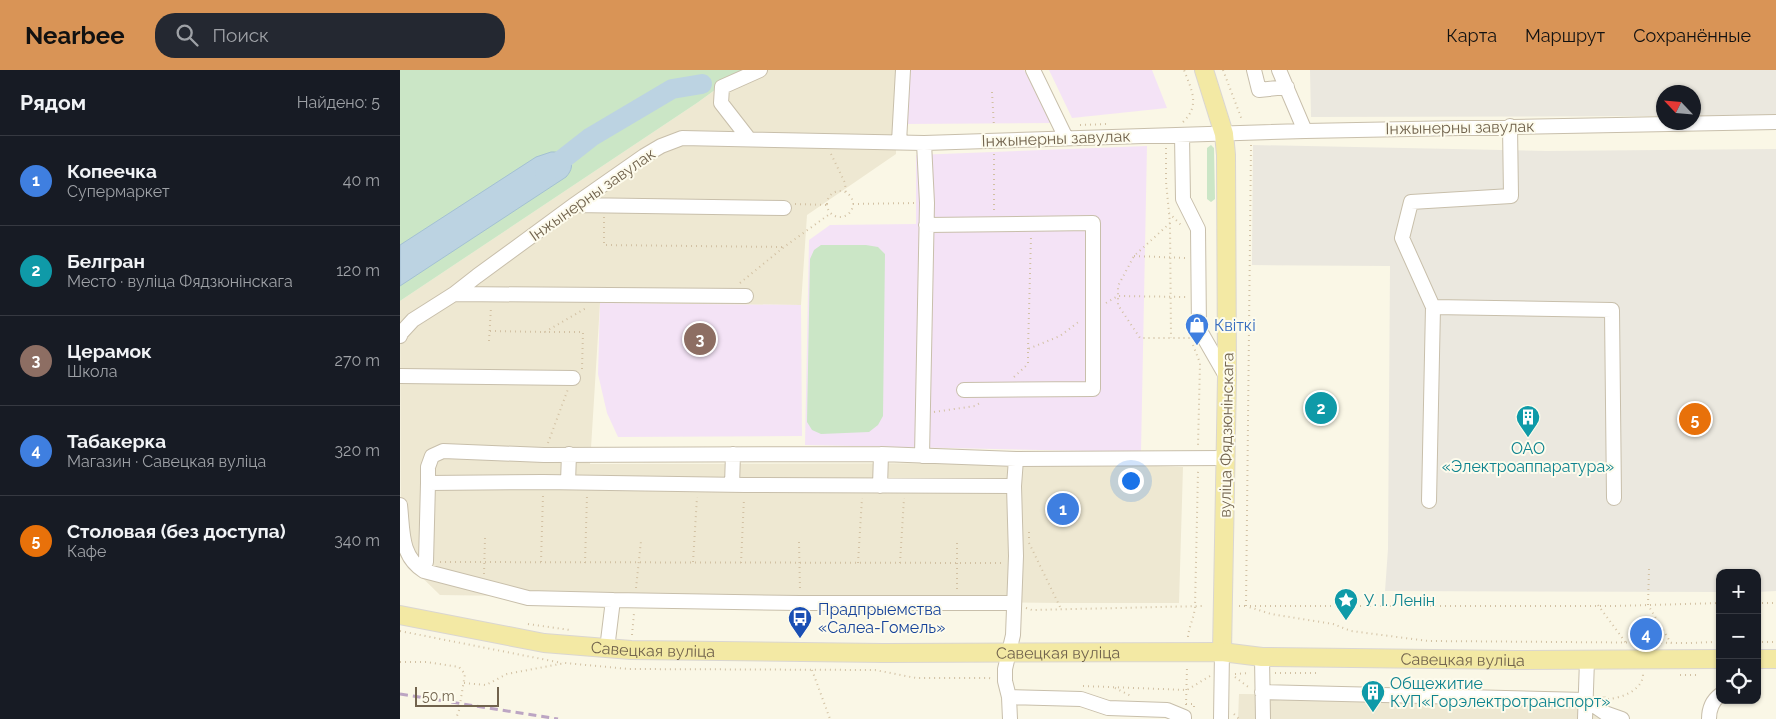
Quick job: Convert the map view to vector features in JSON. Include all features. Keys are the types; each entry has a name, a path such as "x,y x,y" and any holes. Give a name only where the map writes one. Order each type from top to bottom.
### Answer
{"main road":[{"name":"вуліца Фядзюнінскага","path":"1204,70 1224,134 1226,164 1227,377 1222,652"},
{"name":"Савецкая вуліца","path":"400,615 544,642 607,649 693,652 1222,652 1262,656 1587,660 1716,659"},
{"path":"1761,659 1776,659"}],"street":[{"path":"749,139 721,103 722,87 760,70"},
{"path":"899,142 903,70"},
{"path":"1033,70 1066,138"},
{"path":"1254,70 1259,90 1287,87"},
{"path":"1279,70 1305,130"},
{"name":"Інжынерны завулак","path":"400,336 413,320 454,294 574,205 644,156 661,146 682,138 924,142 1165,134 1182,129 1224,134 1305,130 1776,122"},
{"path":"1429,501 1433,307 1402,238 1411,202 1511,196 1510,126"},
{"path":"1182,129 1183,199 1198,229 1199,330 1227,377"},
{"path":"922,456 927,203 924,142"},
{"path":"574,205 784,208"},
{"path":"926,225 1093,223 1093,389 964,390"},
{"path":"454,294 746,296"},
{"path":"1433,307 1612,310 1614,498"},
{"path":"400,376 572,378"},
{"path":"425,566 428,467 432,456 443,452 544,454 881,454 1016,459 1226,458"},
{"path":"568,454 568,482"},
{"path":"733,454 738,485"},
{"path":"880,486 881,454"},
{"path":"1010,719 1005,675 1012,635 1014,603 1016,556 1014,486 1016,459"},
{"path":"428,483 587,482 738,485 1014,486"},
{"path":"400,505 406,550 415,565 425,566 483,587 528,598 1014,603"},
{"path":"607,649 613,600"},
{"path":"1221,719 1222,652"},
{"path":"1262,656 1263,719"},
{"path":"1585,719 1587,660"},
{"path":"1262,692 1586,700 1605,713 1622,719"},
{"path":"1009,698 1081,699 1108,714 1167,710 1184,718"},
{"path":"1708,719 1709,711 1716,698"}],"path":[{"path":"1182,129 1190,116 1194,104 1193,94 1184,70"},
{"path":"1224,70 1243,122"},
{"path":"1165,134 1166,182 1170,223 1171,338"},
{"path":"1246,606 1251,140"},
{"path":"828,147 845,183 846,193"},
{"path":"994,149 994,224"},
{"path":"838,192 846,193 850,196 853,204 847,215 838,217 831,213 828,205 830,196 838,192"},
{"path":"853,204 927,203"},
{"path":"604,206 604,245 784,247"},
{"path":"724,296 784,247 831,213"},
{"path":"1169,213 1184,228"},
{"path":"923,414 976,406 999,390 1028,364 1031,223"},
{"path":"1170,223 1134,256 1118,286 1118,305 1140,338 1190,338"},
{"path":"1134,256 1188,258"},
{"path":"490,341 492,294"},
{"path":"545,332 608,295"},
{"path":"1028,349 1060,336 1118,296 1189,297"},
{"path":"490,331 583,332 582,377 572,378 544,454"},
{"path":"1184,718 1189,625 1195,615 1200,363 1190,338 1190,332"},
{"path":"542,562 543,482"},
{"path":"585,563 587,482"},
{"path":"693,562 698,484"},
{"path":"738,485 741,563"},
{"path":"858,563 862,486"},
{"path":"900,563 905,486"},
{"path":"1029,530 1029,542 1061,608"},
{"path":"483,587 485,538"},
{"path":"957,543 957,603"},
{"path":"447,562 1009,563 1016,556"},
{"path":"1649,569 1648,605 1671,643"},
{"path":"1014,603 1032,610 1203,606"},
{"path":"1239,606 1716,603"},
{"path":"1761,603 1776,603"},
{"path":"1598,605 1626,643"},
{"path":"1246,606 1271,614 1333,624 1351,631 1428,641 1714,642"},
{"path":"528,624 574,630"},
{"path":"400,631 565,663 629,669 874,670 916,678 989,678 999,681"},
{"path":"1761,642 1776,642"},
{"path":"400,662 426,662 459,667 465,674 456,719"},
{"path":"464,683 486,685 507,674 565,663"},
{"path":"812,670 830,719"},
{"path":"1076,686 1187,690 1214,674"},
{"path":"1231,674 1252,690 1262,692"},
{"path":"1586,700 1615,698 1629,693 1639,686 1643,679 1643,674"}],"shaded area":[{"path":"746,70 895,70 896,154 807,215 801,305 600,303 590,464 1073,463 1183,467 1179,603 440,595 401,557 400,301"},
{"path":"911,70 1024,70 1052,123 905,124"},
{"path":"1049,70 1152,70 1167,108 1072,118"},
{"path":"1310,70 1776,70 1776,115 1701,116 1701,85 1656,85 1656,116 1311,117"},
{"path":"1253,145 1546,151 1776,149 1776,591 1761,592 1761,569 1716,569 1716,592 1385,591 1388,549 1390,266 1252,265"},
{"path":"1147,146 1141,452 805,445 809,240 830,225 916,224 916,155"},
{"path":"600,303 801,305 802,436 618,437 607,413 598,374"},
{"path":"1239,694 1606,696 1605,719 1238,719"}],"green space":[{"path":"400,70 746,70 400,301"},
{"path":"1211,145 1214,148 1215,199 1211,202 1207,199 1207,148"},
{"path":"821,245 866,245 878,247 885,254 883,416 878,425 869,432 821,434 812,430 807,422 810,259 814,250"}],"water":[{"path":"557,152 569,159 571,167 566,177 400,286 400,245 536,157"}],"waterway":[{"path":"545,173 591,137 672,89 702,84"}],"railway":[{"path":"400,694 558,719"}],"place":[{"name":"Церамок","path":"700,339"},
{"name":"Квіткі","path":"1197,346"},
{"name":"Белгран","path":"1321,408"},
{"name":"Столовая (без доступа)","path":"1695,419"},
{"name":"ОАО «Электроаппаратура»","path":"1528,438"},
{"name":"Копеечка","path":"1063,509"},
{"name":"У. І. Ленін","path":"1346,621"},
{"name":"Табакерка","path":"1646,634"},
{"name":"Прадпрыемства «Салеа-Гомель»","path":"800,639"},
{"name":"Общежитие КУП«Горэлектротранспорт»","path":"1373,713"}]}
